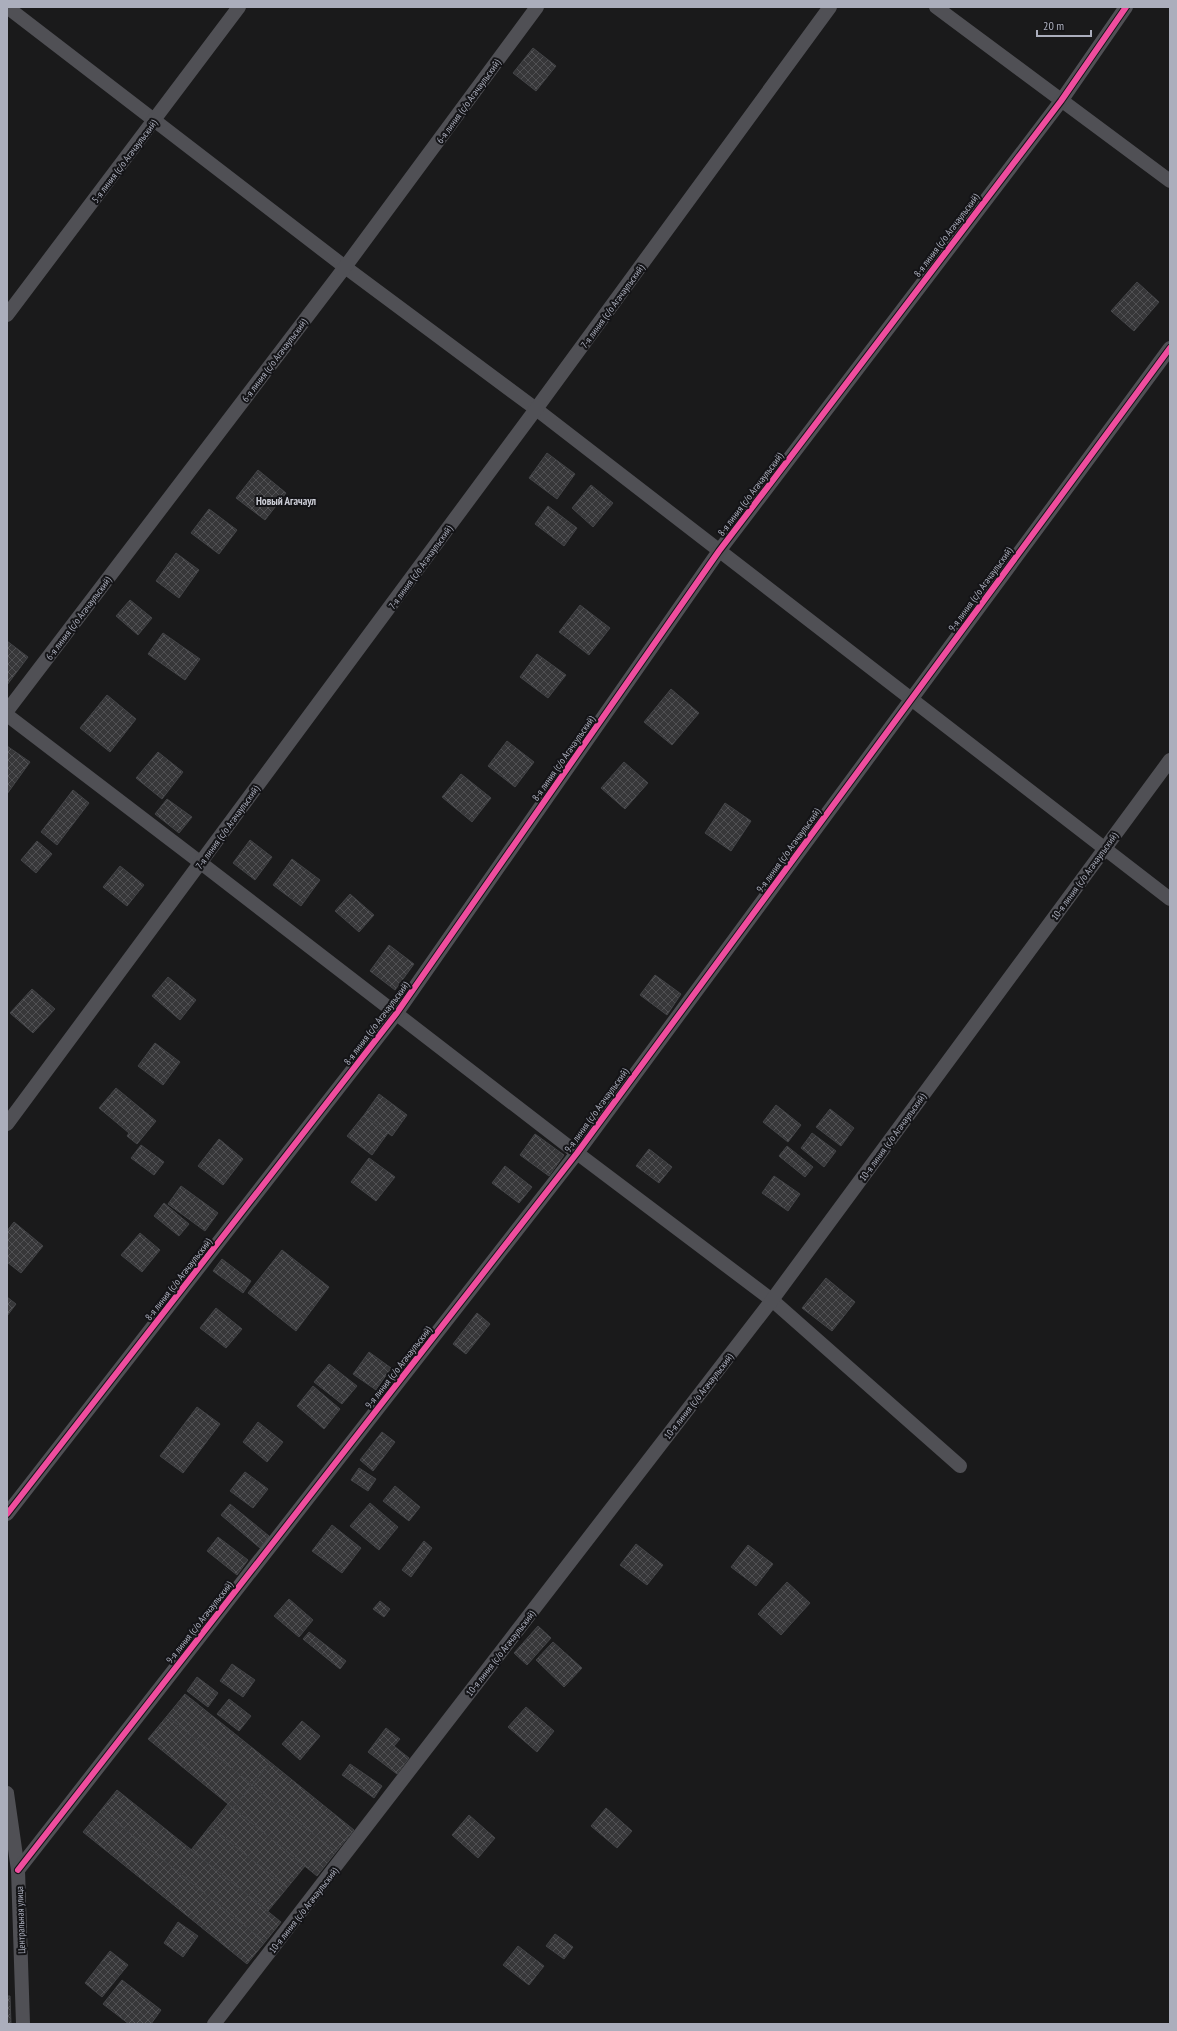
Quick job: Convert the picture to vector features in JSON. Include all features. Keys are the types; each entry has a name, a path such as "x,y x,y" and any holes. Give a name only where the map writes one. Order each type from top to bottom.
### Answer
{"street":[{"path":"7,7 345,267 536,409 1170,899"},
{"name":"5-я линия (с/о Агачаульский)","path":"7,315 239,7"},
{"name":"6-я линия (с/о Агачаульский)","path":"7,711 345,267 537,7"},
{"name":"7-я линия (с/о Агачаульский)","path":"7,1124 536,409 830,7"},
{"path":"936,7 1170,181"},
{"name":"8-я линия (с/о Агачаульский)","path":"7,1514 396,1014 719,551 1061,101 1126,7"},
{"name":"9-я линия (с/о Агачаульский)","path":"18,1870 577,1153 1170,348"},
{"path":"7,715 577,1153 772,1300 960,1466"},
{"name":"10-я линия (с/о Агачаульский)","path":"214,2024 772,1300 1170,760"},
{"name":"Центральная улица","path":"7,1793 18,1870 24,2024"}],"building":[{"path":"533,48 556,66 536,91 513,73"},
{"path":"1137,282 1159,302 1134,331 1111,311"},
{"path":"547,453 575,474 557,499 529,478"},
{"path":"258,470 286,493 265,520 236,498"},
{"path":"591,485 613,503 593,527 572,508"},
{"path":"548,506 577,528 564,546 535,524"},
{"path":"209,509 237,530 219,554 191,533"},
{"path":"176,553 199,570 179,598 156,581"},
{"path":"130,600 152,618 138,635 116,616"},
{"path":"580,605 610,628 589,655 559,632"},
{"path":"163,633 200,659 185,680 148,654"},
{"path":"7,641 28,657 7,685"},
{"path":"537,654 566,675 548,698 520,677"},
{"path":"671,689 699,713 672,745 644,722"},
{"path":"107,695 136,719 110,752 80,728"},
{"path":"507,741 534,762 515,787 488,766"},
{"path":"7,746 30,762 7,794"},
{"path":"158,752 183,772 162,799 136,778"},
{"path":"624,762 648,783 625,809 601,788"},
{"path":"461,774 491,798 472,822 442,797"},
{"path":"73,790 89,803 57,845 41,832"},
{"path":"167,799 192,817 179,833 155,814"},
{"path":"725,803 751,821 731,851 705,833"},
{"path":"250,840 272,857 255,880 233,863"},
{"path":"37,841 52,854 36,873 21,860"},
{"path":"292,859 320,880 301,906 273,885"},
{"path":"120,866 144,885 127,906 103,887"},
{"path":"350,894 374,915 359,932 335,911"},
{"path":"389,945 414,964 395,990 370,971"},
{"path":"655,975 681,994 667,1015 640,995"},
{"path":"168,977 196,1000 180,1020 152,996"},
{"path":"32,989 55,1009 33,1033 10,1013"},
{"path":"155,1043 180,1062 163,1085 138,1066"},
{"path":"116,1088 156,1121 137,1144 127,1136 129,1133 99,1108"},
{"path":"379,1094 407,1115 392,1136 364,1115"},
{"path":"776,1105 801,1125 788,1142 763,1122"},
{"path":"830,1109 854,1128 841,1146 816,1127"},
{"path":"364,1115 388,1133 372,1155 347,1136"},
{"path":"812,1133 836,1151 824,1167 801,1148"},
{"path":"535,1134 564,1155 549,1176 520,1155"},
{"path":"219,1139 243,1159 223,1185 198,1166"},
{"path":"141,1145 164,1162 154,1175 131,1158"},
{"path":"787,1146 813,1167 805,1177 779,1156"},
{"path":"649,1149 672,1167 659,1183 636,1166"},
{"path":"369,1158 395,1177 376,1201 351,1182"},
{"path":"505,1166 532,1187 519,1203 492,1183"},
{"path":"774,1176 800,1194 788,1211 762,1193"},
{"path":"181,1186 218,1213 205,1231 168,1204"},
{"path":"164,1203 189,1224 179,1236 154,1216"},
{"path":"14,1222 43,1246 21,1273 7,1262 7,1231"},
{"path":"140,1233 160,1250 142,1272 121,1255"},
{"path":"282,1250 329,1287 296,1331 248,1293"},
{"path":"222,1259 251,1281 243,1293 213,1271"},
{"path":"826,1278 855,1302 832,1331 802,1308"},
{"path":"7,1297 16,1304 7,1316"},
{"path":"216,1308 242,1329 226,1348 200,1328"},
{"path":"477,1313 490,1324 466,1354 453,1344"},
{"path":"369,1352 391,1368 376,1390 353,1374"},
{"path":"329,1364 357,1386 342,1404 314,1382"},
{"path":"313,1386 340,1409 324,1429 297,1406"},
{"path":"197,1407 220,1424 183,1473 160,1456"},
{"path":"258,1422 283,1442 267,1462 243,1442"},
{"path":"382,1432 395,1442 373,1471 360,1460"},
{"path":"359,1468 376,1479 368,1491 351,1480"},
{"path":"245,1472 268,1489 253,1508 230,1491"},
{"path":"395,1486 420,1507 409,1521 383,1501"},
{"path":"370,1503 398,1527 379,1550 350,1526"},
{"path":"230,1504 269,1536 260,1548 221,1515"},
{"path":"332,1525 361,1548 342,1573 312,1551"},
{"path":"218,1537 248,1560 237,1575 207,1551"},
{"path":"424,1541 432,1548 411,1577 402,1570"},
{"path":"636,1544 663,1565 647,1585 620,1565"},
{"path":"748,1545 773,1564 756,1586 731,1567"},
{"path":"787,1582 810,1603 781,1635 758,1614"},
{"path":"289,1599 313,1620 299,1637 274,1616"},
{"path":"380,1601 390,1609 384,1617 373,1609"},
{"path":"538,1626 551,1638 527,1665 514,1653"},
{"path":"309,1632 346,1661 340,1669 303,1639"},
{"path":"553,1642 582,1668 564,1687 536,1660"},
{"path":"232,1664 255,1680 243,1697 220,1681"},
{"path":"197,1677 218,1693 208,1707 187,1691"},
{"path":"185,1694 270,1762 252,1785 167,1716"},
{"path":"229,1699 251,1716 239,1731 217,1714"},
{"path":"526,1707 554,1731 537,1752 508,1727"},
{"path":"167,1716 252,1785 233,1808 148,1739"},
{"path":"302,1721 320,1736 300,1760 282,1744"},
{"path":"386,1728 400,1739 394,1746 409,1758 397,1774 368,1752"},
{"path":"270,1762 354,1830 336,1852 252,1785"},
{"path":"350,1764 382,1786 374,1798 342,1775"},
{"path":"252,1785 336,1852 317,1876 233,1808"},
{"path":"117,1790 281,1922 265,1942 101,1810"},
{"path":"228,1804 305,1866 287,1888 210,1826"},
{"path":"606,1808 632,1831 617,1848 591,1826"},
{"path":"101,1810 265,1942 247,1964 83,1832"},
{"path":"469,1815 495,1838 478,1858 452,1835"},
{"path":"210,1826 287,1888 268,1911 191,1850"},
{"path":"178,1922 198,1936 183,1957 164,1943"},
{"path":"555,1934 573,1947 564,1959 546,1946"},
{"path":"518,1946 544,1966 529,1985 503,1965"},
{"path":"110,1951 128,1965 102,1997 85,1983"},
{"path":"122,1980 161,2010 151,2024 129,2024 103,2004"},
{"path":"7,1996 10,1996 11,2024 7,2024"}],"cycle path":[{"path":"7,1514 396,1014 719,551 1061,101 1126,7"},
{"path":"18,1870 577,1153 1170,348"}],"district":[{"name":"Новый Агачаул","path":"286,501"}]}
